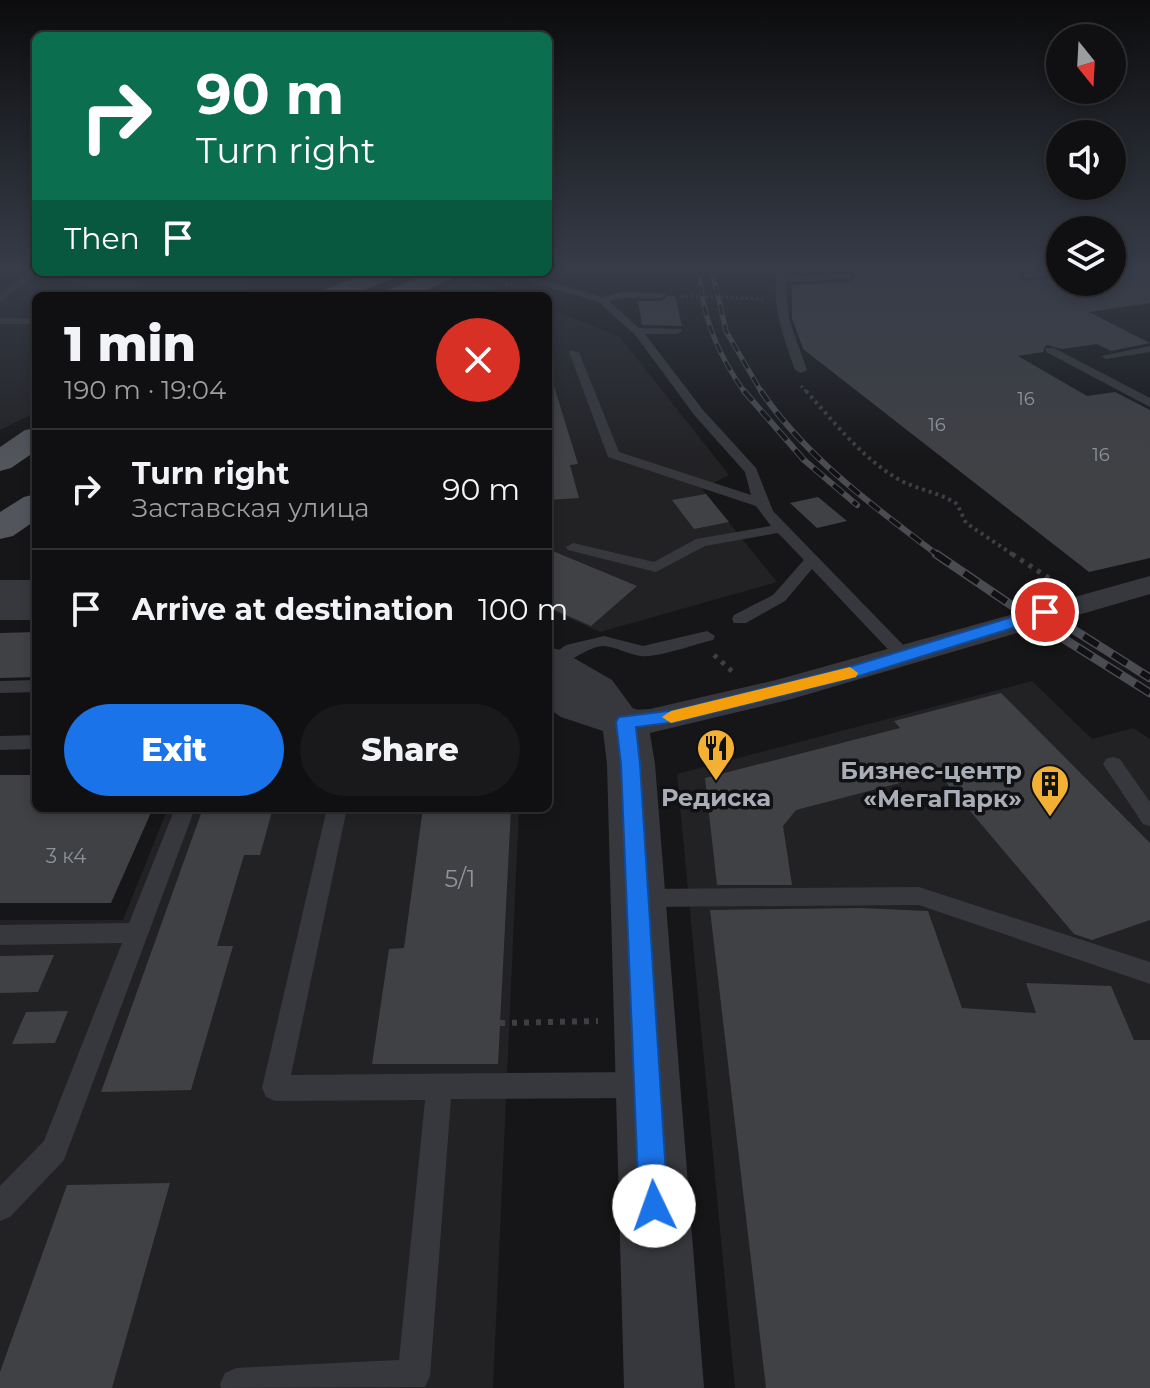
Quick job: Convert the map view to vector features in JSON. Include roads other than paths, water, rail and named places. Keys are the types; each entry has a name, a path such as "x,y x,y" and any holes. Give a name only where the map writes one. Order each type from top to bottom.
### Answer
{"main road":[{"path":"0,451 32,437"},
{"path":"0,461 32,438"},
{"path":"0,528 32,507"}],"street":[{"path":"552,672 577,706 625,722 676,716 904,656 1030,616 1150,585"},
{"path":"0,589 32,589"},
{"path":"0,608 32,608"},
{"path":"625,722 664,1388"}],"lane":[{"path":"636,331 677,331"},
{"path":"636,331 699,413 751,471 761,503 904,656"},
{"path":"789,331 801,370"},
{"path":"1106,356 1150,349"},
{"path":"1050,350 1150,403"},
{"path":"574,352 613,454 761,503"},
{"path":"573,547 656,567 701,542 782,528"},
{"path":"740,619 779,598 796,575 814,559"},
{"path":"552,667 572,649 604,641 643,651 707,636"},
{"path":"0,687 32,686"},
{"path":"0,743 32,742"},
{"path":"1113,764 1150,818"},
{"path":"0,1207 54,1150 183,812"},
{"path":"336,812 275,1088 647,1085"},
{"path":"637,898 919,896 1150,973"},
{"path":"0,935 137,933"},
{"path":"236,1384 414,1376 439,1087"}],"railway":[{"path":"711,331 726,363 745,393"},
{"path":"726,331 762,393"},
{"path":"744,391 804,460 857,505"},
{"path":"761,391 820,460 939,556"},
{"path":"936,554 1150,693"},
{"path":"1055,618 1150,678"}],"place":[{"name":"Редиска","path":"716,782"},
{"name":"Бизнес-центр «МегаПарк»","path":"1050,818"}]}
